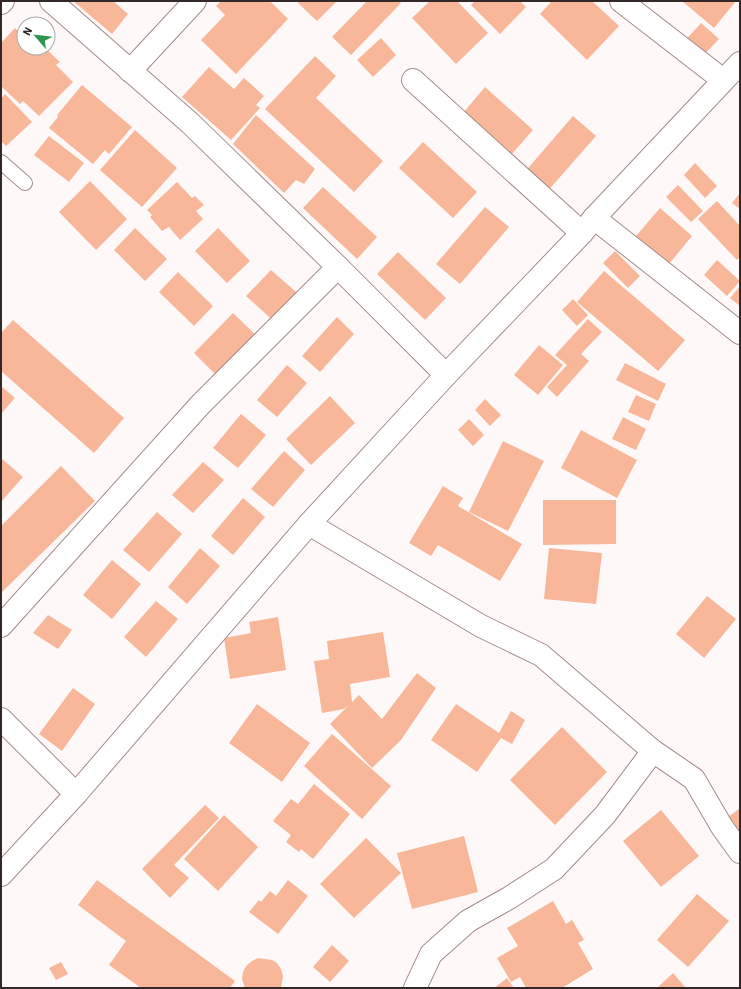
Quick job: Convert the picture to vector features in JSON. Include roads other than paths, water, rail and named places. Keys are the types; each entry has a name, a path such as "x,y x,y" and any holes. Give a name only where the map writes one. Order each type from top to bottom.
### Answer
{"street":[{"path":"51,1 190,123 338,267 446,375"},
{"path":"130,71 195,1"},
{"path":"621,1 723,80"},
{"path":"1,875 76,794 309,524 446,375 740,63"},
{"path":"413,80 588,226 740,333"},
{"path":"1,626 200,405 338,267"},
{"path":"309,524 481,626 541,655 653,751 694,779 722,827 740,852"},
{"path":"1,719 76,794"},
{"path":"415,988 432,954 468,921 510,898 554,868 605,815 653,751"}],"lane":[{"path":"1,162 25,183"}]}
